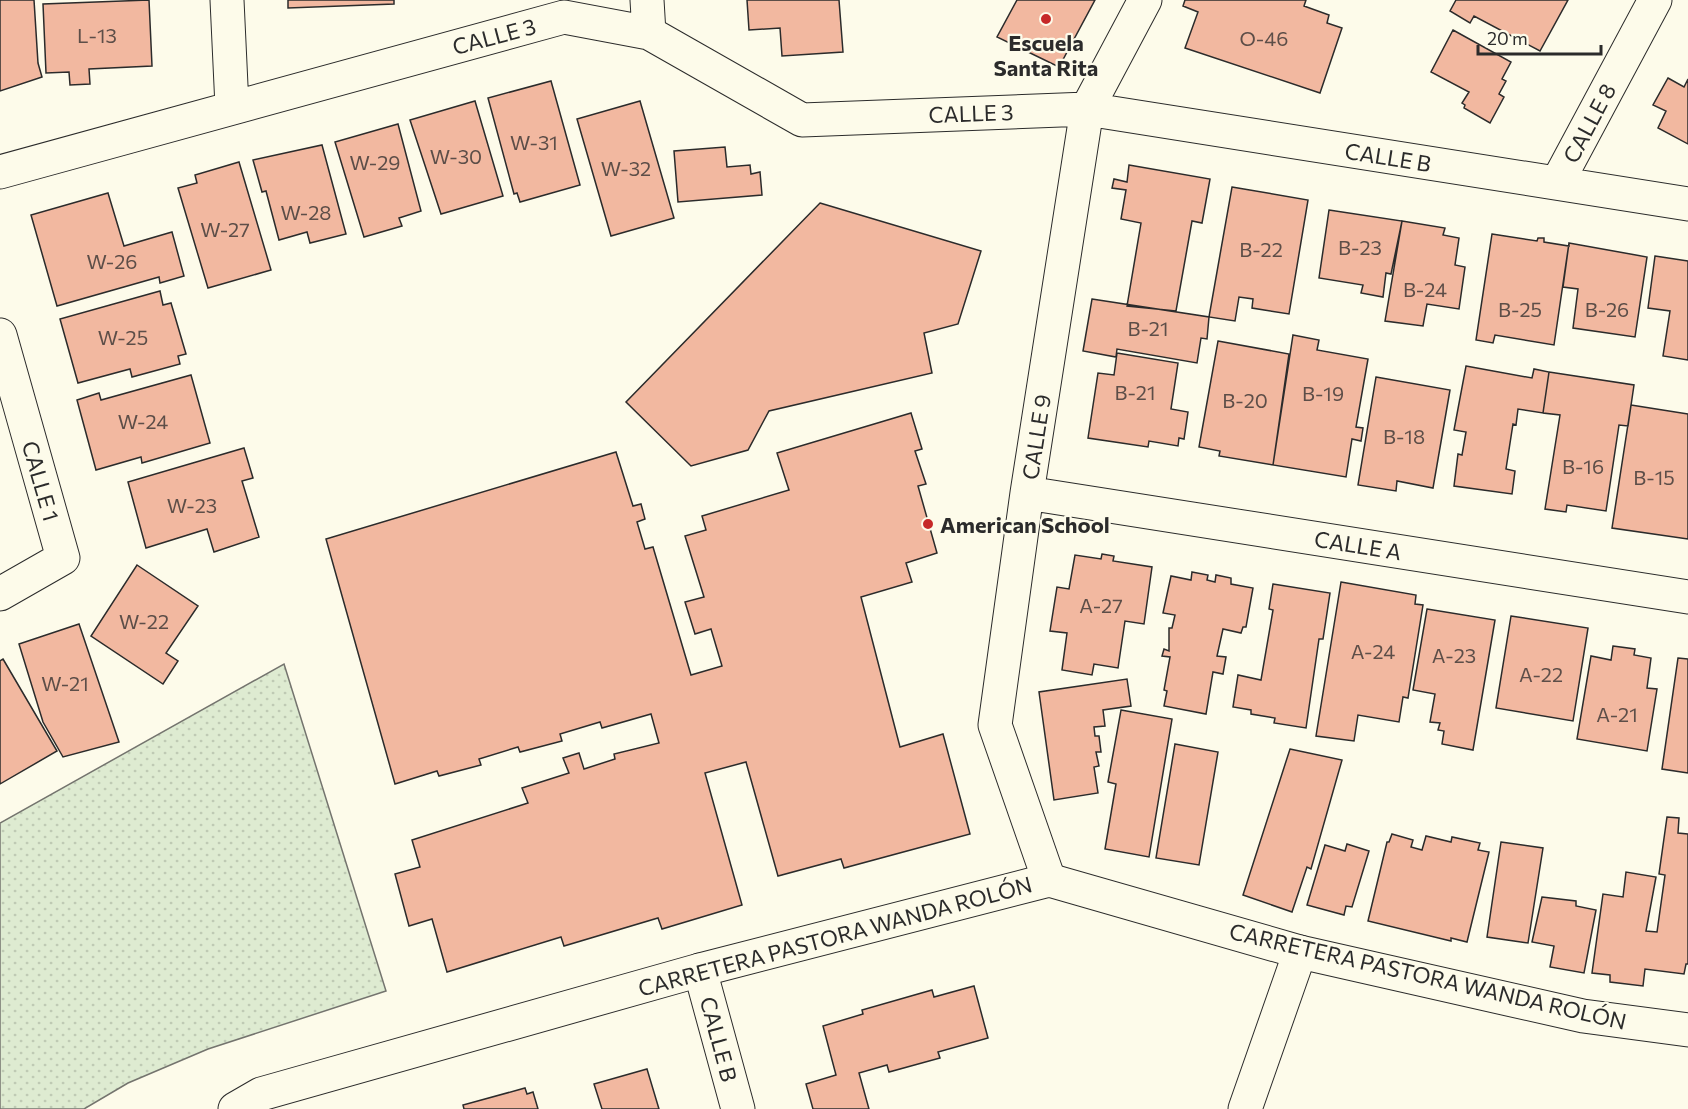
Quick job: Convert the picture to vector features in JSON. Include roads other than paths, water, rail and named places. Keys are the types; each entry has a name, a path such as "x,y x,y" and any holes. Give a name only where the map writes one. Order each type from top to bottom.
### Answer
{"street":[{"path":"227,0 232,107"},
{"path":"647,0 649,33"},
{"name":"CALLE 9","path":"1049,880 995,725 1027,493 1087,109 1145,0"},
{"name":"CALLE 8","path":"1557,183 1655,0"},
{"name":"CALLE 3","path":"0,172 564,16 649,33 802,120 1087,109"},
{"name":"CALLE B","path":"1087,109 1688,204"},
{"name":"CALLE 1","path":"0,334 63,558 0,594"},
{"name":"CALLE A","path":"1027,493 1688,597"},
{"name":"CARRETERA PASTORA WANDA ROLÓN","path":"235,1109 261,1095 700,970 1049,880 1300,952 1583,1016 1688,1030"},
{"path":"1245,1109 1300,952"},
{"name":"CALLE B","path":"700,970 738,1109"}],"place":[{"name":"Escuela Santa Rita","path":"1046,19"},
{"name":"American School","path":"928,524"}]}
